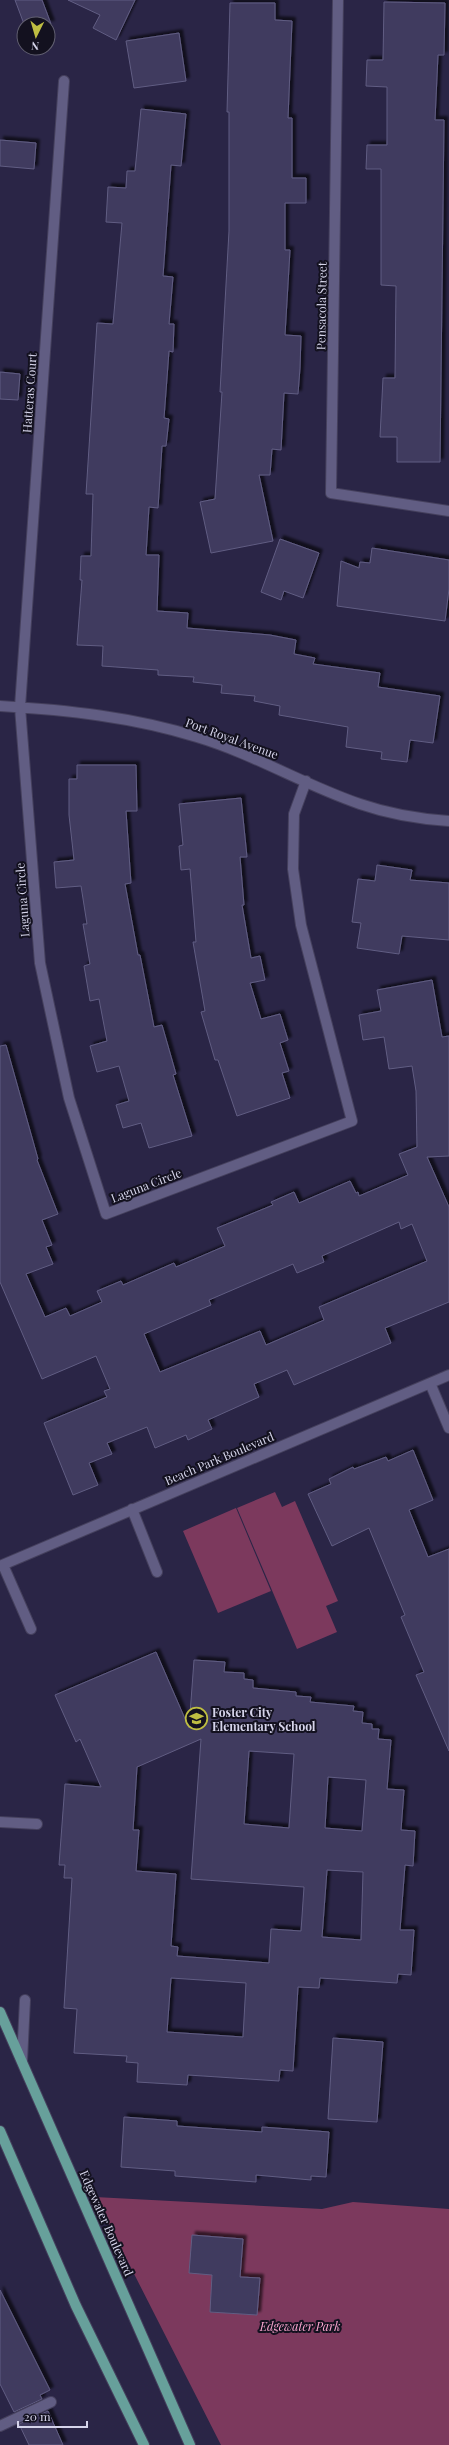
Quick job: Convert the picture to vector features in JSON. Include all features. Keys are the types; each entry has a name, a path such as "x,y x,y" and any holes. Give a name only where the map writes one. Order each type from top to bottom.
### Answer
{"main road":[{"name":"Edgewater Boulevard","path":"0,2012 190,2445"},
{"path":"0,2131 76,2306 144,2445"}],"street":[{"name":"Pensacola Street","path":"338,0 331,493 449,511"},
{"name":"Hatteras Court","path":"20,707 64,81"},
{"name":"Port Royal Avenue","path":"0,706 86,713 142,722 198,737 249,756 360,804 389,813 417,818 449,821"},
{"name":"Laguna Circle","path":"20,707 40,963 69,1098 106,1214 352,1121 301,925 293,869 294,814 306,781"},
{"name":"Beach Park Boulevard","path":"2,1566 132,1509 449,1375"},
{"path":"430,1383 449,1428"},
{"path":"132,1509 157,1572"},
{"path":"2,1566 31,1629"},
{"path":"0,1822 37,1824"},
{"path":"22,2061 25,2000"},
{"path":"0,2426 51,2402"}],"green space":[{"path":"275,1492 282,1507 295,1501 338,1601 326,1606 337,1632 297,1649 237,1508"},
{"path":"236,1508 271,1591 218,1613 183,1531"},
{"name":"Edgewater Park","path":"95,2197 322,2209 353,2202 449,2209 449,2445 221,2445"}],"building":[{"path":"15,0 42,0 48,16 21,16"},
{"path":"68,0 135,0 116,40 93,28 100,15"},
{"path":"384,2 445,3 444,55 438,55 435,120 444,120 440,462 397,462 397,437 380,437 383,378 395,378 396,286 381,285 381,169 366,169 367,145 387,145 387,87 366,86 367,60 383,60"},
{"path":"230,3 275,3 275,20 292,21 288,118 292,118 292,178 306,178 306,203 285,203 285,250 290,250 285,335 301,336 300,368 298,394 284,393 281,450 272,449 270,475 259,475 273,541 211,553 200,502 215,499 222,392 220,392 229,231 229,112 227,112"},
{"path":"179,33 186,81 134,88 126,41"},
{"path":"141,109 186,114 181,166 171,165 163,276 173,277 169,324 174,324 173,352 169,351 164,418 169,419 166,446 162,446 158,508 149,507 146,555 159,555 157,611 188,613 187,628 270,635 296,640 294,654 315,658 313,664 380,673 378,687 440,696 433,743 410,740 407,762 381,759 382,752 346,747 348,727 279,715 280,706 254,701 255,696 221,693 222,685 193,682 194,677 158,675 158,670 102,666 103,646 77,645 82,580 80,580 81,556 91,556 93,494 86,494 97,323 113,324 122,223 106,222 108,187 126,188 127,171 135,171"},
{"path":"0,140 36,143 34,169 0,166"},
{"path":"0,372 20,374 18,400 0,399"},
{"path":"280,539 319,553 303,598 284,591 281,600 261,592"},
{"path":"372,548 449,560 449,589 445,621 337,606 341,561 359,568 360,562 370,563"},
{"path":"77,765 136,765 137,811 126,811 131,883 125,884 138,955 140,955 154,1027 162,1025 176,1074 173,1075 192,1136 149,1148 141,1123 123,1128 116,1105 129,1101 119,1066 97,1072 90,1046 107,1041 99,999 90,1001 84,966 90,964 83,924 87,924 81,886 56,888 54,862 74,860 69,815 69,779 77,779"},
{"path":"241,798 247,857 240,857 244,905 242,905 251,958 260,956 265,980 250,983 261,1019 280,1014 288,1040 280,1043 289,1071 282,1073 290,1098 237,1116 218,1060 215,1060 201,1012 205,1011 193,942 196,942 190,869 181,870 179,846 183,845 179,804"},
{"path":"377,865 412,870 410,880 449,883 449,940 402,936 399,954 357,948 361,923 352,922 358,879 375,881"},
{"path":"432,980 442,1037 449,1036 449,1156 427,1157 449,1207 449,1302 385,1328 391,1343 294,1385 287,1370 254,1384 259,1397 208,1420 212,1429 188,1440 186,1435 155,1448 147,1427 107,1443 112,1454 89,1463 98,1485 73,1495 44,1423 107,1397 104,1391 110,1389 96,1356 42,1379 0,1282 0,1046 6,1045 38,1159 37,1160 58,1214 42,1220 52,1245 46,1247 53,1264 26,1274 45,1317 66,1308 70,1316 102,1302 97,1291 121,1281 123,1285 174,1263 176,1267 225,1246 217,1228 273,1205 271,1202 294,1192 299,1203 350,1181 356,1193 358,1192 359,1196 408,1175 399,1154 417,1147 416,1091 412,1066 389,1069 384,1037 363,1040 359,1015 381,1011 377,990","holes":["399,1222 401,1229 412,1224 427,1261 319,1307 324,1320 266,1345 260,1331 160,1372 144,1334 211,1305 209,1300 293,1264 297,1273 324,1262 322,1256"]},
{"path":"413,1450 433,1500 409,1510 428,1557 449,1549 449,1751 416,1675 424,1672 401,1617 405,1615 369,1528 332,1546 308,1494 331,1484 329,1479 353,1467 354,1469 386,1457 388,1461"},
{"path":"156,1652 189,1728 194,1660 225,1662 224,1672 244,1673 244,1679 253,1680 253,1688 296,1692 296,1696 311,1697 310,1702 354,1706 353,1711 363,1712 362,1723 372,1724 372,1729 379,1729 378,1739 391,1740 387,1789 404,1790 401,1830 415,1831 413,1866 405,1865 400,1930 414,1930 411,1975 398,1974 397,1983 320,1978 319,1988 298,1987 293,2071 280,2070 279,2081 188,2075 187,2085 137,2082 138,2063 126,2062 127,2056 74,2053 77,2009 64,2008 72,1878 64,1878 65,1865 59,1865 65,1784 101,1787 80,1739 76,1742 55,1695","holes":["201,1739 191,1879 304,1887 301,1931 271,1929 269,1963 177,1956 178,1947 171,1946 176,1874 136,1871 139,1830 133,1830 137,1767","249,1751 294,1754 289,1828 244,1824","328,1777 366,1780 362,1831 325,1828","327,1870 363,1872 361,1940 322,1937","171,1978 246,1983 243,2037 167,2032"]},
{"path":"333,2038 383,2042 377,2122 328,2119"},
{"path":"124,2117 177,2121 177,2126 262,2132 262,2127 329,2132 326,2177 311,2176 311,2180 256,2175 256,2182 175,2176 175,2171 121,2167"},
{"path":"192,2235 243,2239 240,2277 260,2278 257,2315 210,2312 212,2275 189,2273"},
{"path":"0,2290 50,2390 40,2395 42,2399 14,2412 0,2384"},
{"path":"48,2411 63,2445 29,2445 19,2424"}],"place":[{"name":"Foster City Elementary School","path":"196,1719"}]}
